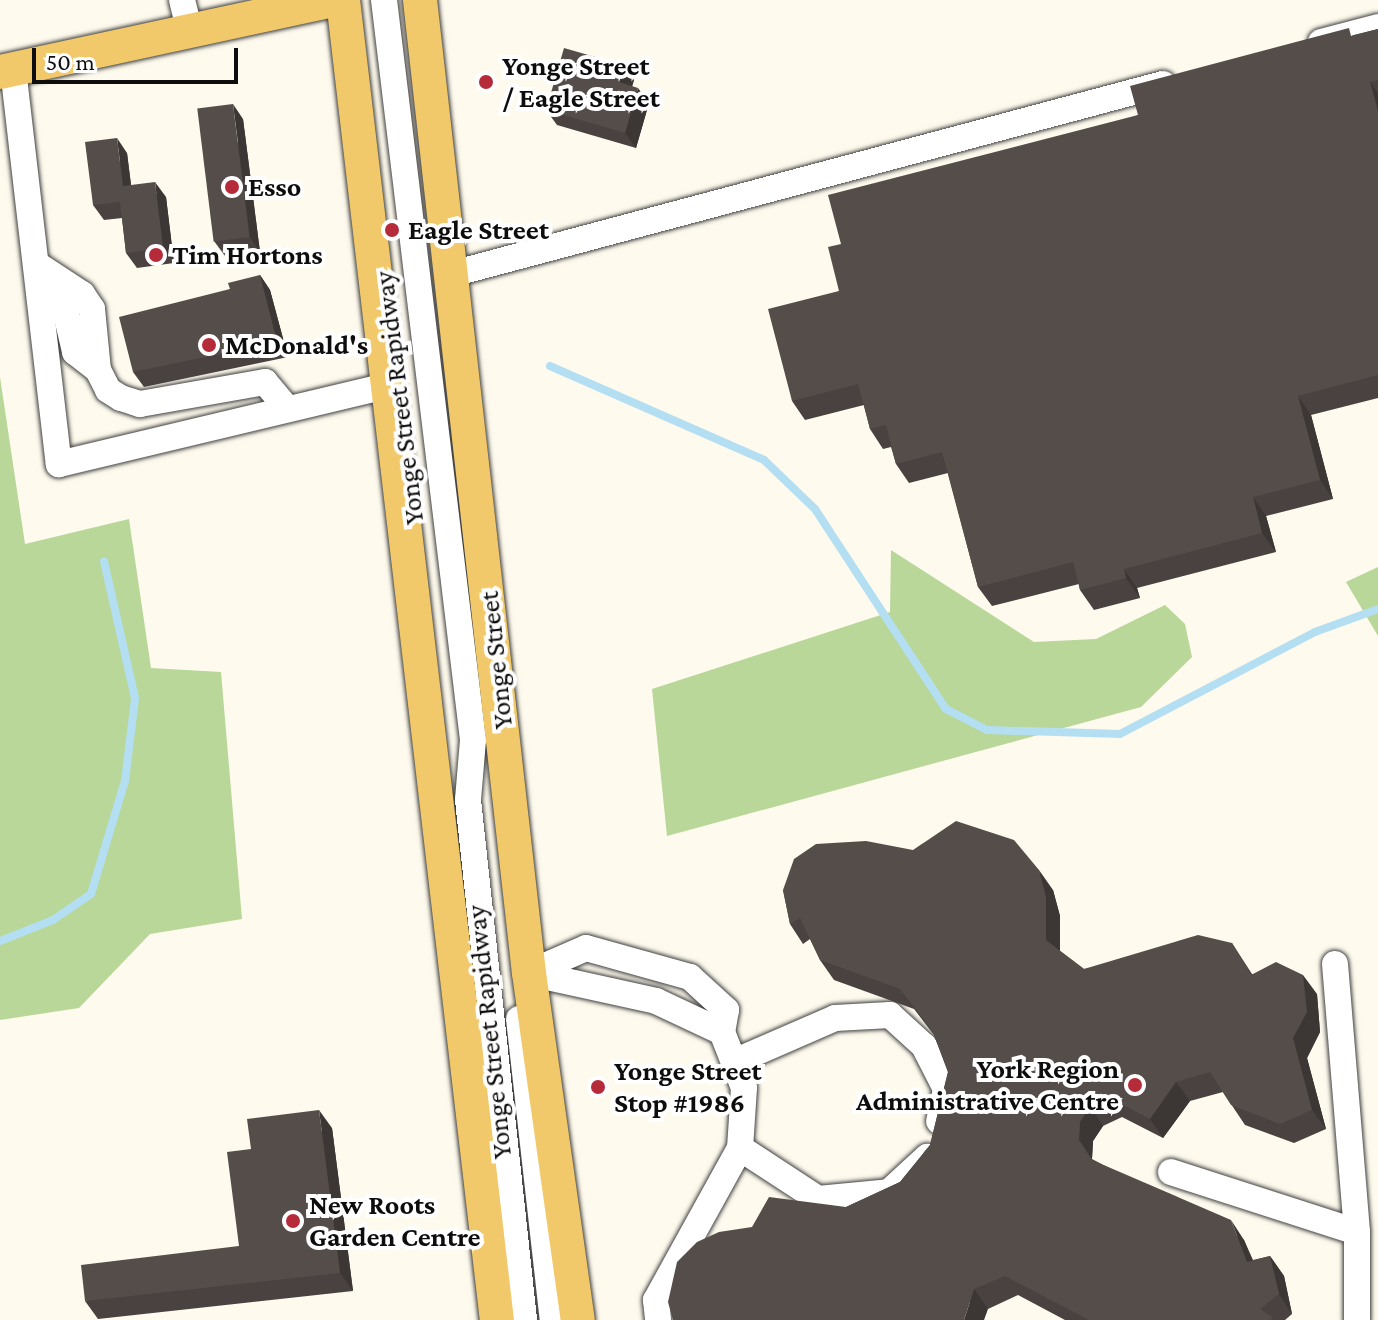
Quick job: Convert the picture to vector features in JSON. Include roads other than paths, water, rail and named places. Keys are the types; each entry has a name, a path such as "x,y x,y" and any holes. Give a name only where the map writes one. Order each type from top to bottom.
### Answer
{"main road":[{"path":"6,71 185,14 332,0"},
{"path":"343,0 497,1320"},
{"name":"Yonge Street","path":"420,0 529,973 578,1320"}],"lane":[{"name":"Yonge Street Rapidway","path":"384,0 473,740 468,800 524,1320"},
{"path":"1289,51 1378,27"},
{"path":"6,71 36,264 59,464 390,385"},
{"path":"452,274 1191,77"},
{"path":"36,264 59,283 75,352 98,370 108,390 140,404 265,382 288,409"},
{"name":"Yonge Street Rapidway","path":"473,740 494,793 553,1320"},
{"path":"529,973 586,948 621,955 690,977 726,1010 722,1032 744,1088 740,1148 715,1200 656,1300 658,1320"},
{"path":"1335,964 1357,1232 1357,1320"},
{"path":"529,973 656,1001 722,1032"},
{"path":"734,1062 835,1018 890,1015 924,1046 946,1089 932,1153 889,1192 818,1199 740,1148"},
{"path":"1171,1172 1357,1232"}],"waterway":[{"path":"550,366 764,460 815,509 946,709 987,730 1120,734 1315,632 1378,609"},
{"path":"0,941 53,920 91,894 125,781 135,698 104,561"}],"place":[{"name":"Yonge Street / Eagle Street","path":"486,82"},
{"name":"Esso","path":"232,187"},
{"name":"Eagle Street","path":"392,230"},
{"name":"Tim Hortons","path":"156,255"},
{"name":"McDonald's","path":"209,345"},
{"name":"York Region Administrative Centre","path":"1135,1085"},
{"name":"Yonge Street Stop #1986","path":"598,1087"},
{"name":"New Roots Garden Centre","path":"293,1221"}]}
